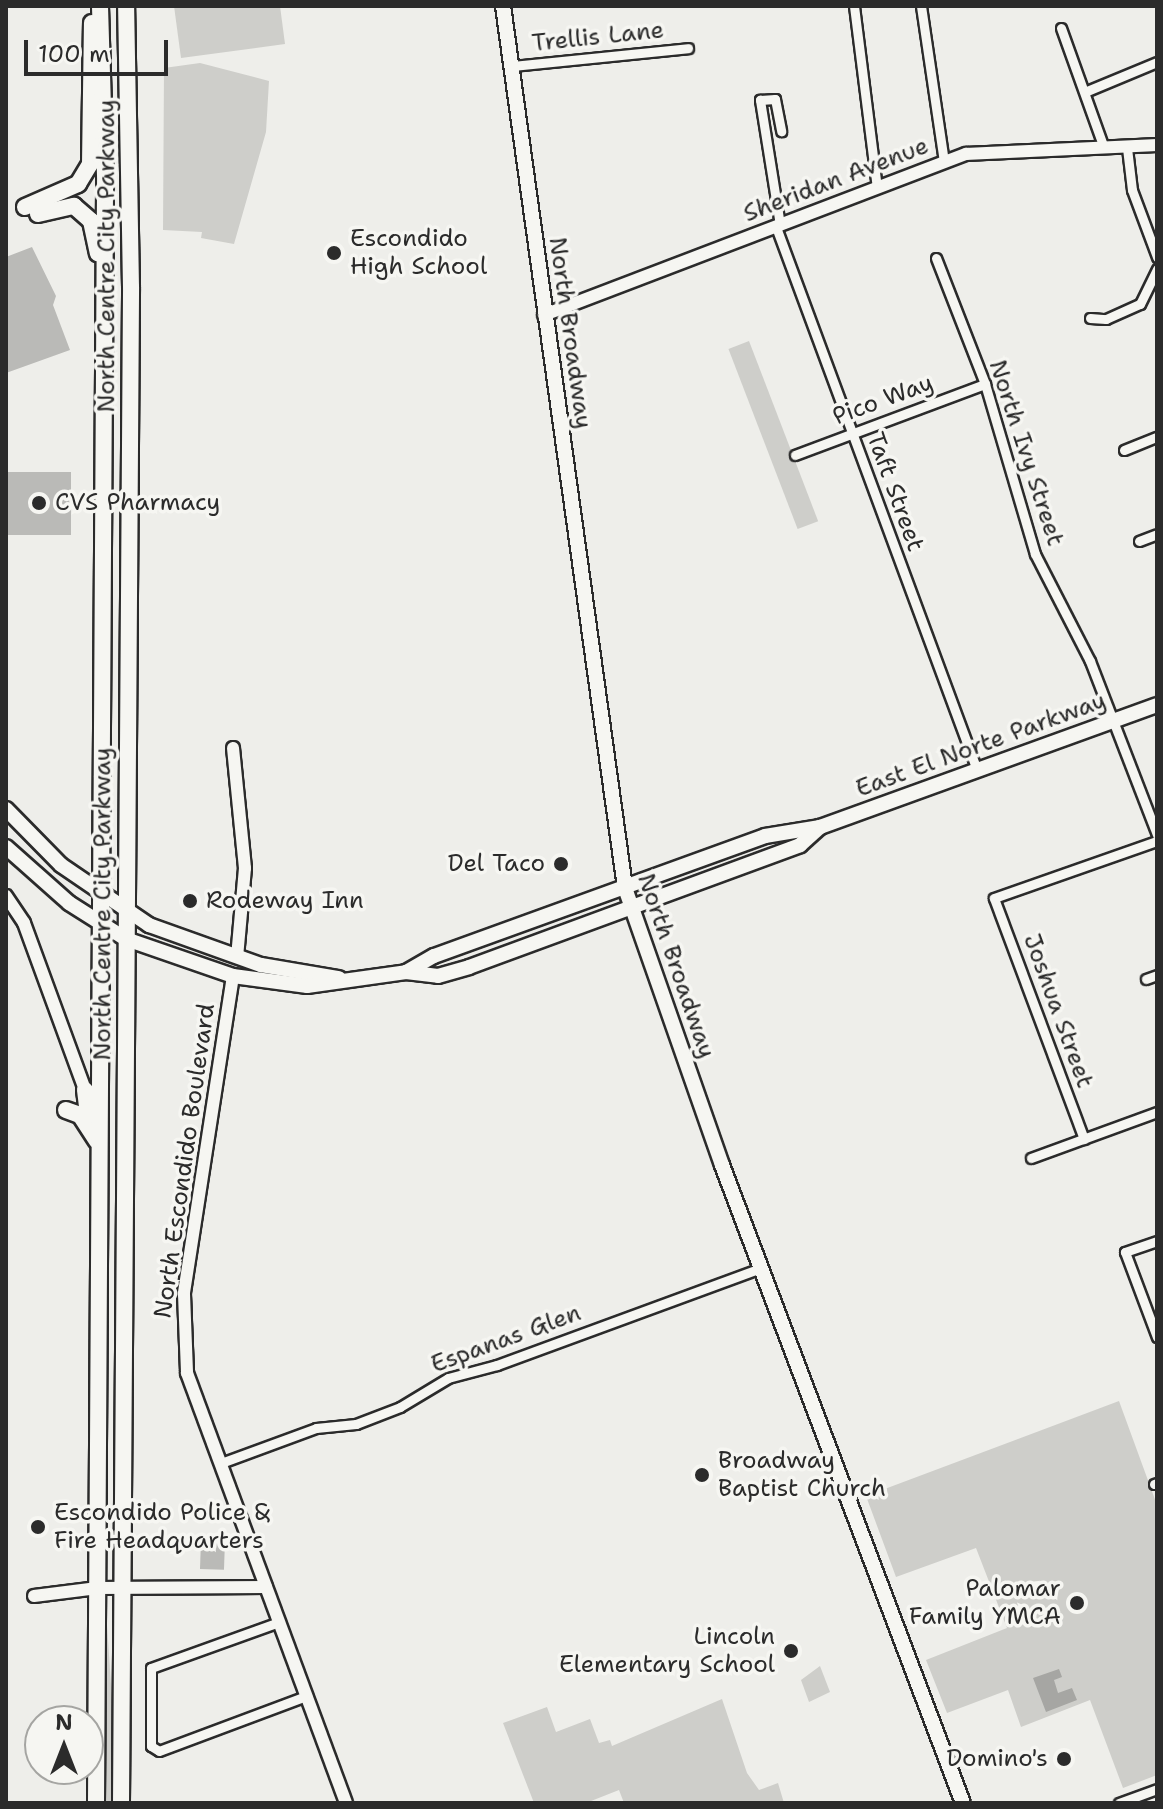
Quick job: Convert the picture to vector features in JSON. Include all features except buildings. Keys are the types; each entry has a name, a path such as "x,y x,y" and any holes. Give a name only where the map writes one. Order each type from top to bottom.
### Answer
{"highway":[{"path":"94,6 90,164 78,184 27,212 65,205 84,212 105,281"},
{"name":"North Centre City Parkway","path":"96,1803 105,281 100,6"},
{"name":"North Centre City Parkway","path":"121,1803 131,66 126,6"},
{"path":"85,1090 89,1126 98,1143"},
{"path":"66,1110 89,1126"}],"main road":[{"name":"North Broadway","path":"503,6 625,888 761,1268 963,1803"},
{"name":"East El Norte Parkway","path":"406,972 434,956 793,827 820,827 1157,705"},
{"path":"6,809 44,851 127,913 237,957 340,978"},
{"name":"East El Norte Parkway","path":"406,972 438,976 469,967 800,845 820,827"},
{"path":"6,847 100,924 126,939 233,976 307,986 340,978 406,972"}],"street":[{"path":"854,6 877,187"},
{"path":"921,6 944,162"},
{"path":"1061,28 1087,91 1104,148"},
{"name":"Trellis Lane","path":"512,66 688,48"},
{"path":"1087,91 1157,62"},
{"name":"Taft Street","path":"781,131 775,99 760,100 778,226 977,770"},
{"name":"Sheridan Avenue","path":"544,315 944,162 984,151 1157,145"},
{"path":"1127,148 1132,190 1157,257"},
{"name":"North Ivy Street","path":"936,258 985,384 1035,554 1114,719 1157,838"},
{"path":"1090,318 1106,319 1140,304 1157,269"},
{"name":"Pico Way","path":"795,455 985,384"},
{"path":"1124,450 1157,437"},
{"path":"1139,541 1157,534"},
{"path":"233,748 245,868 237,957"},
{"name":"Joshua Street","path":"1084,1139 994,898 1157,838"},
{"path":"6,896 24,923 85,1090"},
{"path":"1146,979 1157,975"},
{"name":"North Escondido Boulevard","path":"233,976 182,1334 187,1373 346,1803"},
{"path":"1031,1158 1157,1112"},
{"path":"1157,1241 1125,1252 1157,1337"},
{"name":"Espanas Glen","path":"221,1463 316,1428 356,1424 400,1407 448,1378 497,1365 761,1268"},
{"path":"34,1596 122,1587 266,1587"},
{"path":"279,1622 151,1668 151,1746 159,1751 306,1696"},
{"path":"1119,1803 1157,1789"}],"shaded area":[{"path":"174,6 280,6 285,44 181,58"},
{"path":"200,63 269,81 266,132 234,244 201,238 202,232 163,230 164,68"},
{"path":"749,341 818,521 798,529 728,349"},
{"name":"Palomar Family YMCA","path":"1119,1401 1157,1505 1157,1775 1123,1788 1090,1700 1021,1727 1008,1690 947,1713 926,1660 1007,1628 976,1548 896,1577 866,1496"},
{"path":"106,1610 114,1729 113,1803 102,1803"},
{"path":"820,1666 830,1692 809,1702 801,1680"},
{"path":"1059,1669 1062,1677 1054,1680 1058,1693 1072,1688 1077,1700 1046,1712 1033,1678"},
{"path":"722,1699 747,1773 759,1790 778,1783 784,1803 624,1803 619,1790 586,1803 534,1803 503,1723 547,1707 556,1732 590,1719 599,1743 610,1740 612,1746"}],"place":[{"name":"Escondido High School","path":"334,253"},
{"name":"CVS Pharmacy","path":"39,503"},
{"name":"Del Taco","path":"561,864"},
{"name":"Rodeway Inn","path":"190,901"},
{"name":"Broadway Baptist Church","path":"702,1475"},
{"name":"Escondido Police & Fire Headquarters","path":"38,1527"},
{"name":"Palomar Family YMCA","path":"1077,1603"},
{"name":"Lincoln Elementary School","path":"791,1651"},
{"name":"Domino's","path":"1064,1759"}]}
